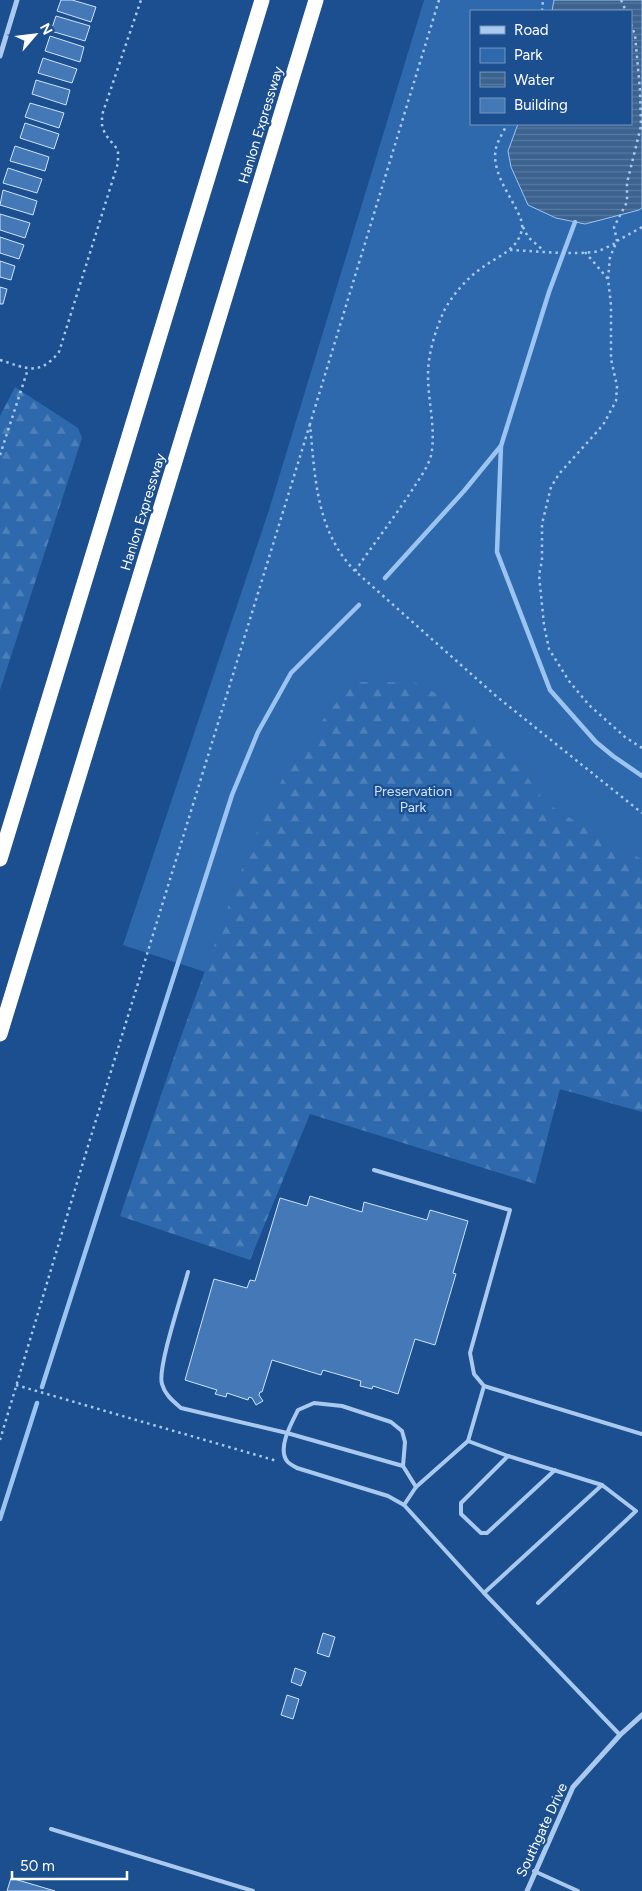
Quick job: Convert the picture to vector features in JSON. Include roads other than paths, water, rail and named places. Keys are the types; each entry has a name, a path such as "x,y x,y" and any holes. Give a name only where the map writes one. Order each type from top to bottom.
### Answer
{"highway":[{"path":"0,858 262,0"},
{"name":"Hanlon Expressway","path":"0,1034 316,0"}],"street":[{"path":"0,56 17,0"},
{"name":"Southgate Drive","path":"526,1891 573,1787 620,1735 642,1715"}],"lane":[{"path":"374,1170 510,1210 470,1353 474,1374 484,1386 642,1434"},
{"path":"188,1272 163,1360 161,1383 169,1398 180,1408 288,1433 403,1466"},
{"path":"404,1505 416,1487 468,1441 484,1386"},
{"path":"416,1487 403,1466 405,1442 402,1431 391,1422 342,1406 314,1404 298,1410 288,1433 284,1454 287,1460 294,1466 388,1496 404,1505 484,1593 620,1735"},
{"path":"468,1441 508,1456 602,1485 636,1511 538,1603"},
{"path":"508,1456 461,1503 461,1514 481,1533 487,1533 555,1470"},
{"path":"484,1593 602,1485"},
{"path":"51,1829 253,1891"},
{"path":"534,1871 578,1891"}],"water":[{"path":"554,0 642,0 642,208 639,210 585,224 556,218 528,205 511,167 508,151 518,125 632,125 632,10 552,10"}],"waterway":[{"path":"575,222 549,292 501,446 497,552 550,690 596,742 642,776"},
{"path":"385,578 464,491 500,447"},
{"path":"42,1387 232,795 258,732 291,673 359,605"},
{"path":"0,1519 37,1403"}],"park label":[{"name":"Preservation Park","path":"413,800"}]}
